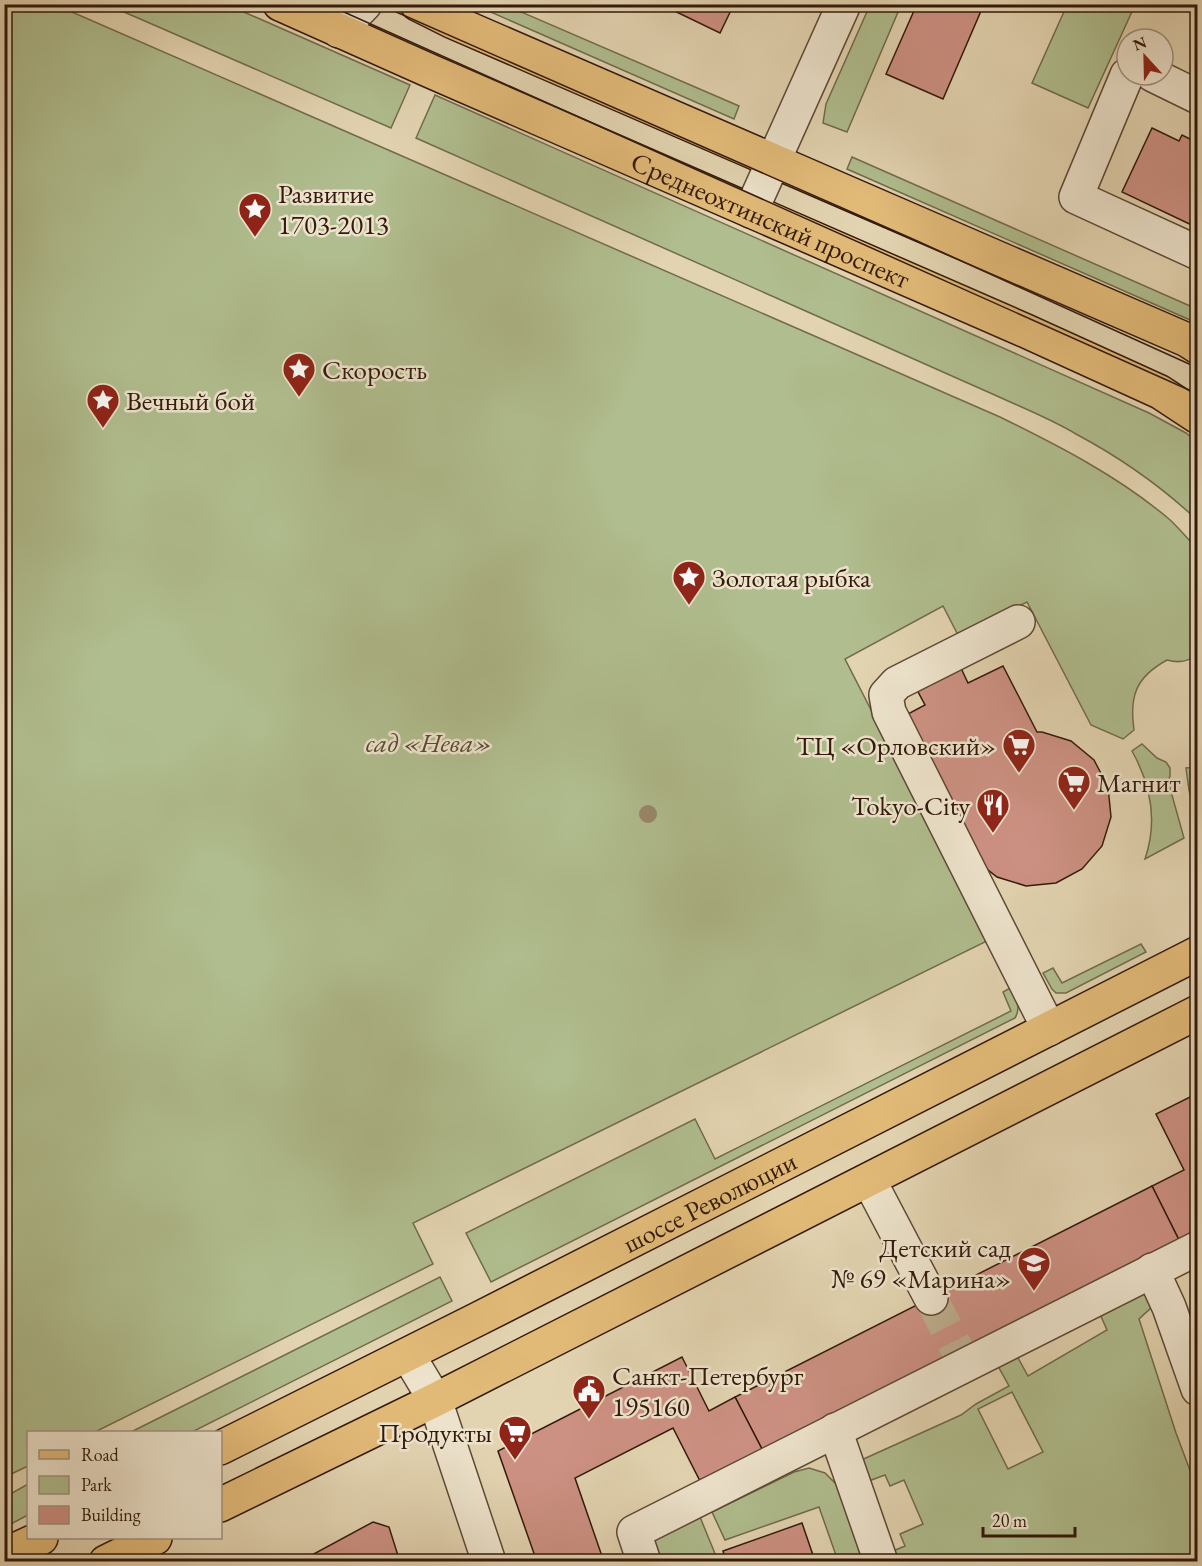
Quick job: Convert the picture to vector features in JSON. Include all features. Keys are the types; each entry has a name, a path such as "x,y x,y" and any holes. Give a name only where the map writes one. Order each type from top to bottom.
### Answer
{"main road":[{"name":"Среднеохтинский проспект","path":"280,4 341,18 751,211 1160,392 1197,417"},
{"name":"Среднеохтинский проспект","path":"417,4 450,21 1187,340 1197,347"},
{"name":"шоссе Революции","path":"222,1447 408,1355 1197,953"},
{"name":"шоссе Революции","path":"222,1504 435,1400 1197,1012"},
{"path":"4,1555 38,1539"},
{"path":"106,1562 153,1539"}],"street":[{"path":"341,18 365,4"},
{"path":"751,211 844,4"},
{"path":"1175,86 1197,98"},
{"path":"1122,87 1076,197 1197,253"},
{"path":"1018,622 897,683 886,695 888,712 1049,1029"},
{"path":"869,1180 931,1299"},
{"path":"644,1562 634,1533 835,1430 962,1359 1197,1248"},
{"path":"1152,1270 1169,1307 1197,1389"},
{"path":"408,1355 435,1400 489,1562"},
{"path":"835,1430 881,1562"}],"green space":[{"name":"сад «Нева»","path":"5,5 56,5 1000,417 1109,475 1173,522 1197,549 1197,654 1183,661 1167,660 1148,673 1134,697 1134,730 1123,739 1091,725 1027,602 958,635 943,606 845,659 989,940 413,1223 433,1264 97,1431 27,1431 27,1466 5,1477"},
{"path":"108,5 228,5 410,85 391,128"},
{"path":"505,5 739,106 734,119 477,6"},
{"path":"870,5 901,5 847,132 823,123 826,104"},
{"path":"1067,5 1135,5 1125,27 1115,27 1115,49 1088,108 1032,83"},
{"path":"435,95 1149,413 1186,433 1197,442 1197,520 1155,484 1124,463 1047,419 416,138"},
{"path":"852,157 1197,309 1197,323 847,169"},
{"path":"1142,744 1157,758 1166,762 1170,768 1168,781 1184,838 1145,859 1151,831 1151,804 1144,777 1132,751"},
{"path":"1186,768 1198,768 1197,820"},
{"path":"1141,944 1146,952 1066,993 1056,993 1043,973 1053,968 1062,983"},
{"path":"1010,988 1018,1006 1015,1018 491,1282 466,1233 695,1119 715,1159 1011,1011 1003,992"},
{"path":"440,1277 452,1301 194,1431 133,1431"},
{"path":"1146,1293 1152,1307 1139,1319 1197,1489 1197,1561 914,1562 911,1556 897,1561 893,1551 905,1546 900,1534 923,1524 904,1480 890,1486 885,1475 866,1482 857,1462 961,1415 1009,1386 998,1366 1017,1356 1028,1376 1107,1330 1099,1312","holes":["1012,1392 1043,1452 1008,1469 978,1409"]},
{"path":"809,1468 825,1473 837,1485 865,1561 838,1561 819,1507 725,1540 712,1512 794,1472"},
{"path":"27,1485 27,1516 5,1527 5,1497"},
{"path":"700,1517 718,1561 659,1561 652,1539"}],"building":[{"path":"660,4 734,4 720,33"},
{"path":"917,4 984,4 943,99 886,74"},
{"path":"1152,128 1179,141 1182,135 1198,143 1198,228 1122,192"},
{"name":"ТЦ «Орловский»","path":"960,666 968,683 1003,666 1037,732 1071,741 1094,760 1108,787 1111,817 1102,846 1082,869 1056,883 1026,886 997,877 973,858 906,715 925,705 916,688"},
{"path":"1198,1093 1198,1232 1180,1242 1152,1186 1184,1170 1156,1114"},
{"path":"1152,1186 1180,1242 763,1451 735,1397"},
{"path":"682,1357 709,1411 735,1397 763,1451 701,1483 673,1428 575,1478 604,1562 537,1562 498,1451"},
{"path":"373,1522 389,1527 400,1562 299,1562"},
{"path":"802,1523 814,1558 824,1562 726,1562 723,1551"}],"tunnel":[{"path":"931,1298 959,1353"}],"tram line":[{"path":"326,4 1198,394"},
{"path":"378,4 915,240 1198,368"}],"place":[{"name":"Развитие 1703-2013","path":"255,238"},
{"name":"Скорость","path":"299,398"},
{"name":"Вечный бой","path":"103,429"},
{"name":"Золотая рыбка","path":"689,606"},
{"name":"ТЦ «Орловский»","path":"1019,774"},
{"name":"Магнит","path":"1074,811"},
{"name":"Tokyo-City","path":"993,834"},
{"name":"Детский сад № 69 «Марина»","path":"1034,1292"},
{"name":"Санкт-Петербург 195160","path":"589,1420"},
{"name":"Продукты","path":"515,1461"}]}
